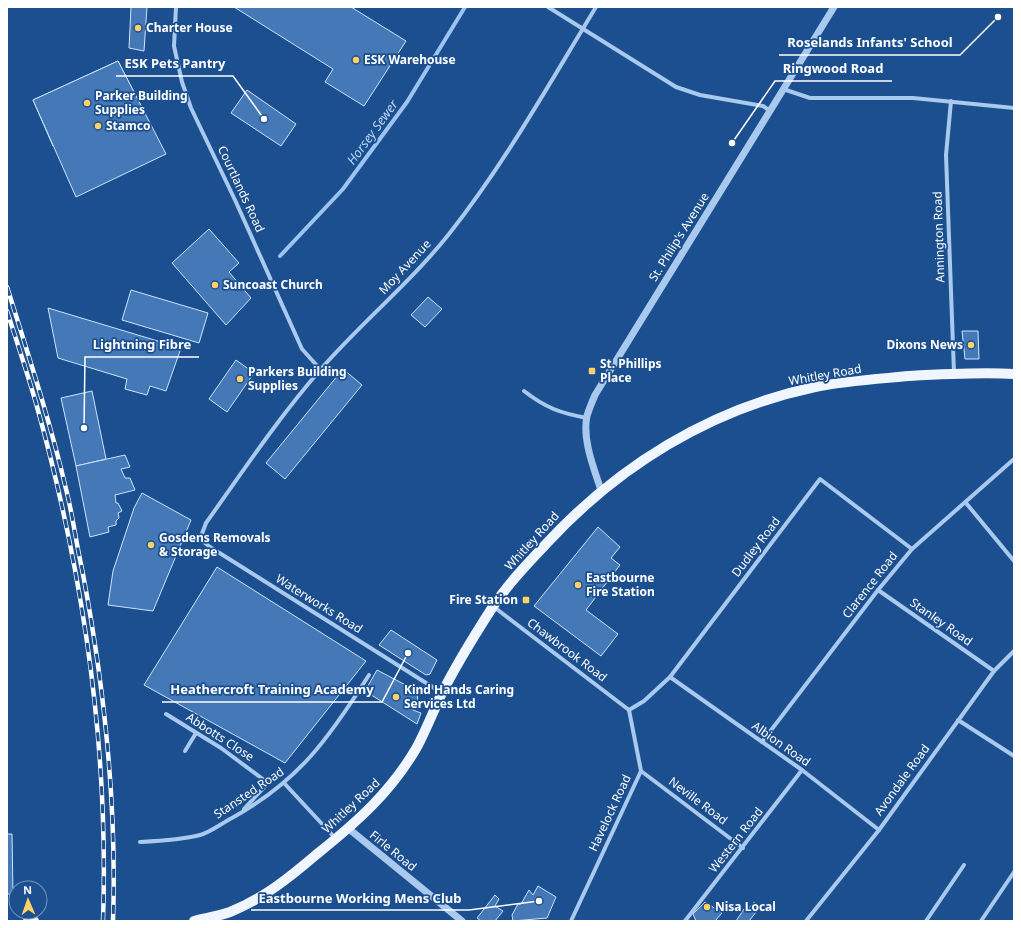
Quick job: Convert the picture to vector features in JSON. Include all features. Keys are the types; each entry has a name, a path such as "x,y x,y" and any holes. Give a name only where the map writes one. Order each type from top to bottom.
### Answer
{"main road":[{"name":"Whitley Road","path":"194,921 228,913 258,899 286,880 349,829 392,784 416,747 442,693 493,607 566,522 618,477 674,441 734,412 762,402 816,387 842,383 954,373 1014,374"},
{"path":"28,921 34,921"}],"street":[{"name":"Courtlands Road","path":"176,7 174,46 182,82 191,108 238,206 302,349 320,370"},
{"path":"548,7 676,87 700,95 763,106 770,111"},
{"name":"Moy Avenue","path":"206,523 267,438 320,370 424,264 462,217 498,167 596,7"},
{"name":"St. Philip's Avenue","path":"602,490 589,451 587,418 595,395 834,7"},
{"path":"783,89 810,98 877,97 950,100 1014,108"},
{"name":"Annington Road","path":"950,100 946,155 954,373"},
{"path":"524,391 542,405 552,410 587,418"},
{"name":"Clarence Road","path":"762,742 878,590 912,549 966,503 1014,459"},
{"name":"Dudley Road","path":"628,710 644,701 670,677 820,479 912,549"},
{"path":"966,503 1014,561"},
{"name":"Waterworks Road","path":"206,523 200,539 210,547 442,693"},
{"name":"Stanley Road","path":"878,590 994,671"},
{"name":"Chawbrook Road","path":"493,607 628,710"},
{"name":"Avondale Road","path":"806,921 879,830 994,671 1014,651"},
{"name":"Stansted Road","path":"140,842 171,840 202,835 240,814 284,784 317,751 337,726 369,675"},
{"name":"Albion Road","path":"670,677 802,770 879,830"},
{"name":"Havelock Road","path":"571,921 641,771 628,710"},
{"name":"Abbotts Close","path":"166,714 234,757 268,783 240,814"},
{"path":"958,720 1014,756"},
{"path":"185,751 196,733"},
{"name":"Western Road","path":"685,921 802,770"},
{"name":"Neville Road","path":"641,771 743,848"},
{"path":"284,784 336,839"},
{"name":"Firle Road","path":"349,829 462,921"},
{"path":"926,921 964,865"},
{"path":"981,921 1014,872"}],"building":[{"name":"Charter House","path":"131,7 147,7 144,51 129,48"},
{"name":"ESK Warehouse","path":"234,7 351,7 406,41 364,106 325,82 333,69"},
{"name":"Parker Building Supplies","path":"118,61 141,106 53,146 33,100"},
{"name":"Stamco","path":"118,61 166,154 76,197 33,100"},
{"path":"247,90 296,124 281,146 231,113"},
{"name":"Suncoast Church","path":"209,229 239,263 229,272 251,298 226,325 172,263"},
{"path":"131,290 208,313 199,343 122,320"},
{"path":"428,297 442,309 425,327 411,315"},
{"path":"48,308 181,348 166,391 150,386 147,395 125,389 127,379 58,358"},
{"name":"Dixons News","path":"962,331 978,331 979,359 965,359"},
{"path":"236,360 254,373 227,412 209,399"},
{"path":"343,369 362,385 285,479 266,463"},
{"path":"92,391 106,459 76,466 61,398"},
{"path":"125,455 130,467 121,469 125,478 130,478 135,490 115,495 116,503 118,503 122,511 118,513 119,518 116,521 116,525 108,527 109,532 90,537 76,466"},
{"name":"Gosdens Removals & Storage","path":"142,493 191,520 153,611 108,605 113,571 134,508"},
{"name":"Eastbourne Fire Station","path":"598,527 620,547 611,558 620,565 586,610 618,634 601,656 534,606"},
{"path":"217,567 366,661 285,763 144,685"},
{"path":"391,630 437,660 430,674 426,675 379,645"},
{"name":"Kind Hands Caring Services Ltd","path":"377,670 417,691 418,703 413,710 421,713 417,724 365,691"},
{"path":"7,834 12,834 13,880 8,880 7,894"},
{"path":"538,886 556,897 547,918 513,921 512,915 518,904 521,904 529,890 533,895"},
{"path":"495,895 499,899 495,906 503,911 495,921 481,921 477,918"},
{"name":"Nisa Local","path":"705,902 722,913 715,921 696,921 693,914"},
{"path":"754,902 760,907 749,921 736,921 744,909 747,910"}],"waterway":[{"name":"Horsey Sewer","path":"280,256 343,189 407,102 465,7"}],"railway":[{"path":"7,287 60,464 71,509 90,612 103,700 111,788 114,877 113,921"},
{"path":"7,311 26,368 53,466 79,595 97,725 102,790 104,856 103,921"}],"place":[{"name":"Roselands Infants' School","path":"998,17"},
{"name":"Charter House","path":"138,28"},
{"name":"ESK Warehouse","path":"356,60"},
{"name":"Parker Building Supplies","path":"87,103"},
{"name":"ESK Pets Pantry","path":"264,119"},
{"name":"Stamco","path":"98,126"},
{"name":"Ringwood Road","path":"732,143"},
{"name":"Suncoast Church","path":"215,285"},
{"name":"Dixons News","path":"971,345"},
{"name":"St. Phillips Place","path":"592,371"},
{"name":"Parkers Building Supplies","path":"240,379"},
{"name":"Lightning Fibre","path":"84,428"},
{"name":"Gosdens Removals & Storage","path":"151,545"},
{"name":"Eastbourne Fire Station","path":"578,585"},
{"name":"Fire Station","path":"526,600"},
{"name":"Heathercroft Training Academy","path":"408,653"},
{"name":"Kind Hands Caring Services Ltd","path":"396,697"},
{"name":"Eastbourne Working Mens Club","path":"539,901"},
{"name":"Nisa Local","path":"707,907"}]}
